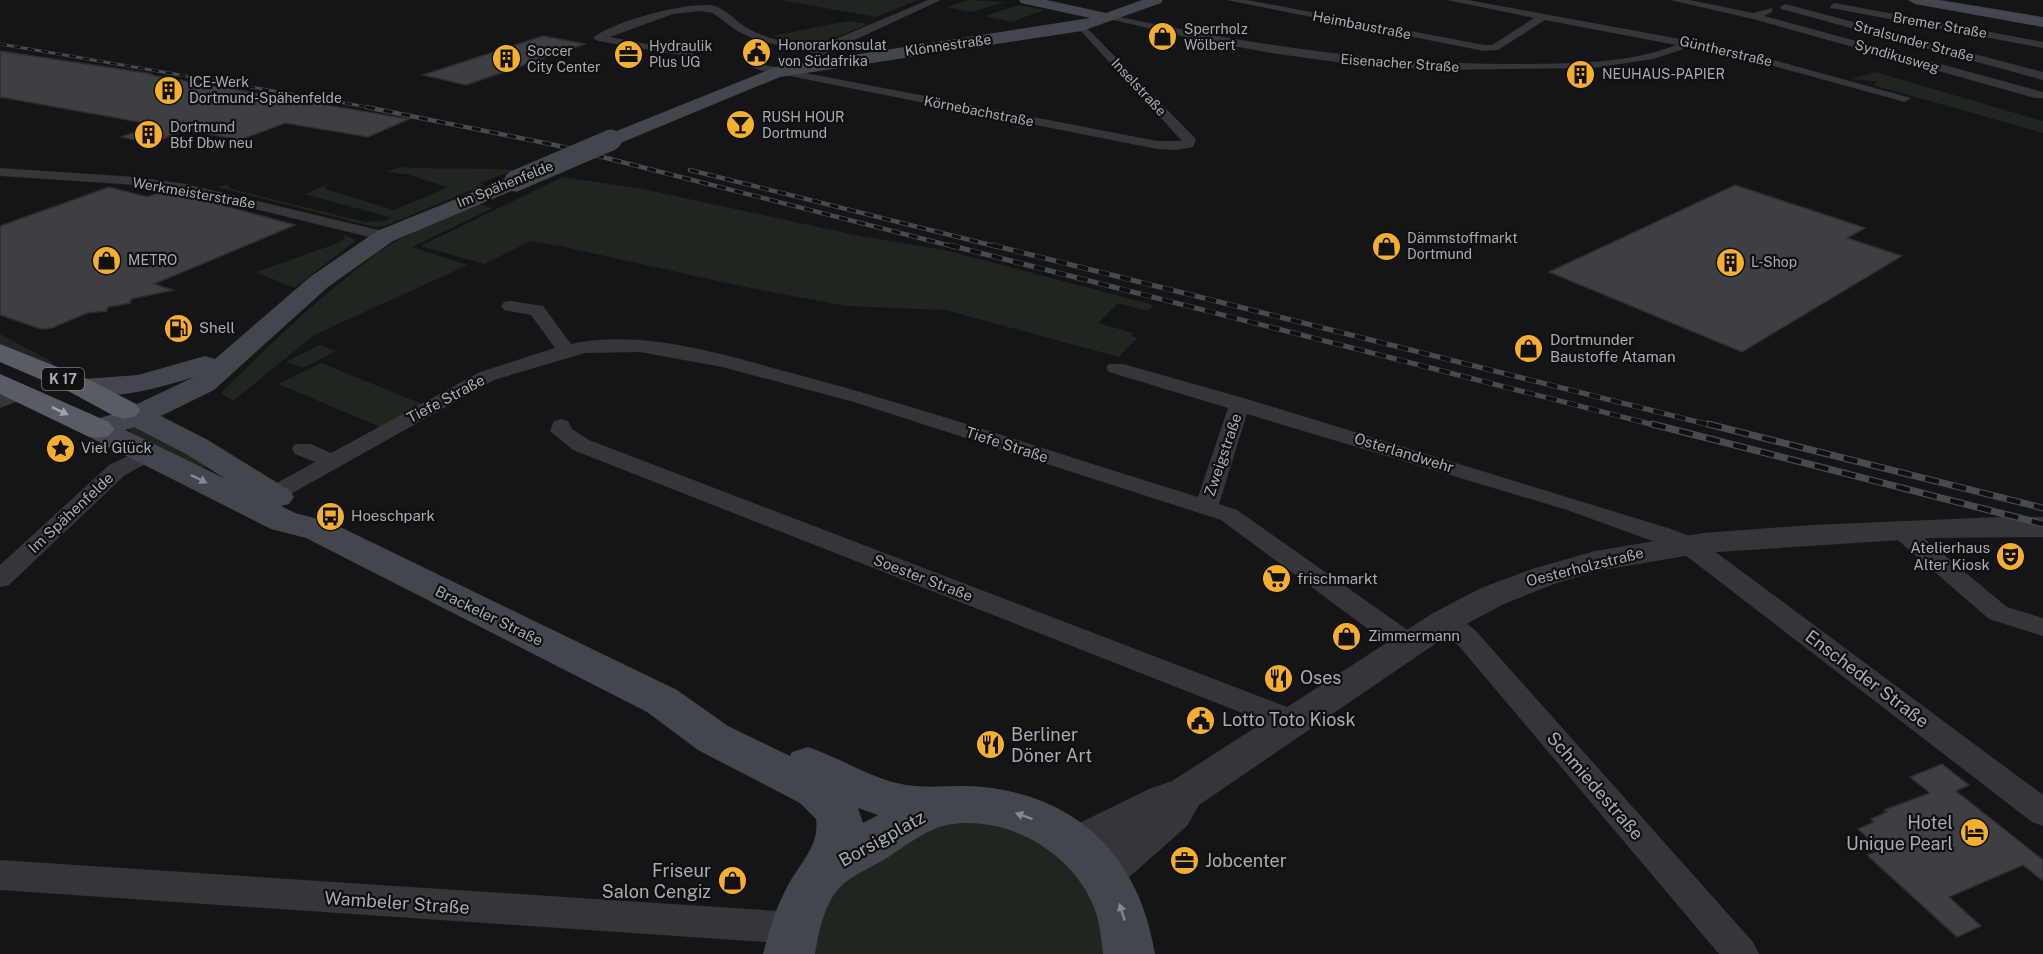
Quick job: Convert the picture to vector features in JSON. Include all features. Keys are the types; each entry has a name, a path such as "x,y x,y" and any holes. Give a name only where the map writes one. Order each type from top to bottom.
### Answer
{"highway":[{"name":"Brackeler Straße","path":"0,352 80,387 131,413"},
{"name":"Brackeler Straße","path":"7,393 98,429"}],"main road":[{"path":"1026,0 1106,17"},
{"name":"Klönnestraße","path":"1049,30 1106,17 1146,0"},
{"name":"Klönnestraße","path":"767,70 825,58 1082,26 1156,0"},
{"path":"1915,0 2043,22"},
{"path":"1942,0 2043,18"},
{"name":"Im Spähenfelde","path":"98,429 211,372 339,265 385,236 611,140 767,70"},
{"path":"80,387 140,384 211,372"},
{"path":"197,447 188,413 193,398 211,372"},
{"name":"Brackeler Straße","path":"131,413 197,447 300,512 318,530"},
{"name":"Brackeler Straße","path":"98,429 283,521 318,530 662,701 713,738 816,790 830,800 838,813 841,835 837,850 826,870"},
{"name":"Brackeler Straße","path":"662,701 690,703 717,716 736,731 872,796 911,807 938,807"},
{"name":"Borsigplatz","path":"792,941 808,897 826,870 885,833 938,807 992,807 1022,814 1049,826 1089,858 1122,911 1130,954"}],"street":[{"path":"689,55 598,38 676,11 700,7 720,12 739,29 763,39 825,58 835,43 936,0"},
{"name":"Heimbaustraße","path":"1231,0 1485,48 1494,48 1545,16"},
{"name":"Güntherstraße","path":"1452,0 1690,43 1771,61 1905,98"},
{"name":"Syndikusweg","path":"1675,0 1754,16 2039,96"},
{"path":"1774,0 1803,3"},
{"path":"1754,16 1773,8 1803,3"},
{"name":"Bremer Straße","path":"1803,3 2043,45"},
{"name":"Stralsunder Straße","path":"1803,3 2043,76"},
{"name":"Eisenacher Straße","path":"1106,17 1269,50 1368,63 1421,66 1585,65 1649,57 1690,43"},
{"name":"Inselstraße","path":"1082,26 1189,140 1188,144 1183,145"},
{"name":"Körnebachstraße","path":"767,70 1157,145 1183,145"},
{"name":"Werkmeisterstraße","path":"0,172 136,181 186,188 385,236"},
{"path":"510,306 537,310 566,351"},
{"name":"Tiefe Straße","path":"272,495 486,377 585,347 640,346 724,361 861,398 1206,507 1229,516 1409,645"},
{"name":"Osterlandwehr","path":"1116,368 1240,403 1575,505 1689,545"},
{"name":"Zweigstraße","path":"1206,507 1240,403"},
{"name":"Soester Straße","path":"561,425 561,431 581,445 1293,721"},
{"path":"303,449 332,462"},
{"name":"Im Spähenfelde","path":"0,579 117,471 147,454"},
{"name":"Oesterholzstraße","path":"1089,858 1163,801 1186,793 1445,621 1474,604 1534,579 1639,553 1689,545 1774,537 1900,530 2043,527"},
{"path":"1900,530 1998,613 2043,627"},
{"name":"Enscheder Straße","path":"1689,545 2043,813"},
{"name":"Schmiedestraße","path":"1445,621 1467,638 1741,954"},
{"name":"Wambeler Straße","path":"0,875 792,941"}],"shaded area":[{"path":"780,0 918,0 876,17"},
{"path":"969,0 1005,2 971,12 946,7"},
{"path":"1019,5 1045,10 1011,22 985,16"},
{"path":"848,21 868,24 820,44 806,44 772,36"},
{"path":"1875,72 2043,121 2043,133 1873,85 1878,82 1851,79"},
{"path":"399,167 513,170 481,183 484,185 385,226 374,227 217,187 229,184 228,188 365,222 385,221 392,218 305,194 328,184 325,189 394,210 448,187 406,174 386,172"},
{"path":"563,177 643,189 860,236 949,251 1154,305 1148,311 1118,303 1098,323 1133,333 1131,336 1137,338 1119,357 945,310 847,306 745,287 531,241 484,264 420,246"},
{"path":"478,204 493,208 412,247 468,265 314,335 233,401 221,393 295,321 375,255 412,233"},
{"path":"344,234 355,240 354,242 294,288 256,272 338,243 345,238"},
{"path":"0,334 54,363 49,365 0,346"},
{"path":"320,345 336,351 302,368 286,362"},
{"path":"321,363 422,404 380,427 278,384"},
{"path":"130,424 162,439 206,466 199,470 133,437 128,428"},
{"path":"972,821 1021,831 1063,856 1094,895 1109,954 808,954 813,928 838,882 922,827"}],"building":[{"name":"Soccer City Center","path":"543,36 585,44 466,85 423,75"},
{"path":"0,51 153,74 150,75 409,119 368,137 285,123 240,140 186,130 152,143 121,137 156,125 0,97"},
{"name":"L-Shop","path":"1735,185 1865,228 1847,238 1902,256 1742,352 1549,272"},
{"name":"METRO","path":"109,187 147,197 164,191 181,194 295,225 154,284 173,290 131,299 130,303 108,307 107,311 87,313 52,328 41,329 0,315 0,226"},
{"path":"1942,764 1969,785 1956,791 2043,860 2043,881 2023,865 1949,897 1981,926 1957,937 1867,855 1881,850 1858,829 1874,822 1871,819 1887,812 1884,810 1930,793 1910,777"}],"tram line":[{"path":"1925,0 2043,21"}],"railway":[{"path":"0,44 373,108"},
{"path":"366,107 555,145 955,247"},
{"path":"690,170 998,247"},
{"path":"949,245 1658,426"},
{"path":"992,245 1714,426"},
{"path":"1652,424 2043,524"},
{"path":"1708,424 2043,508"}],"place":[{"name":"Sperrholz Wölbert","path":"1163,37"},
{"name":"Honorarkonsulat von Südafrika","path":"757,53"},
{"name":"Hydraulik Plus UG","path":"628,54"},
{"name":"Soccer City Center","path":"506,59"},
{"name":"NEUHAUS-PAPIER","path":"1581,74"},
{"name":"ICE-Werk Dortmund-Spähenfelde","path":"168,90"},
{"name":"RUSH HOUR Dortmund","path":"741,125"},
{"name":"Dortmund Bbf Dbw neu","path":"149,135"},
{"name":"Dämmstoffmarkt Dortmund","path":"1386,246"},
{"name":"METRO","path":"107,260"},
{"name":"L-Shop","path":"1730,262"},
{"name":"Shell","path":"178,328"},
{"name":"Dortmunder Baustoffe Ataman","path":"1529,349"},
{"name":"Viel Glück","path":"60,448"},
{"name":"Hoeschpark","path":"330,516"},
{"name":"Atelierhaus Alter Kiosk","path":"2011,557"},
{"name":"frischmarkt","path":"1276,579"},
{"name":"Zimmermann","path":"1347,636"},
{"name":"Oses","path":"1279,678"},
{"name":"Lotto Toto Kiosk","path":"1201,720"},
{"name":"Berliner Döner Art","path":"990,745"},
{"name":"Hotel Unique Pearl","path":"1974,833"},
{"name":"Jobcenter","path":"1184,861"},
{"name":"Friseur Salon Cengiz","path":"732,881"}]}
